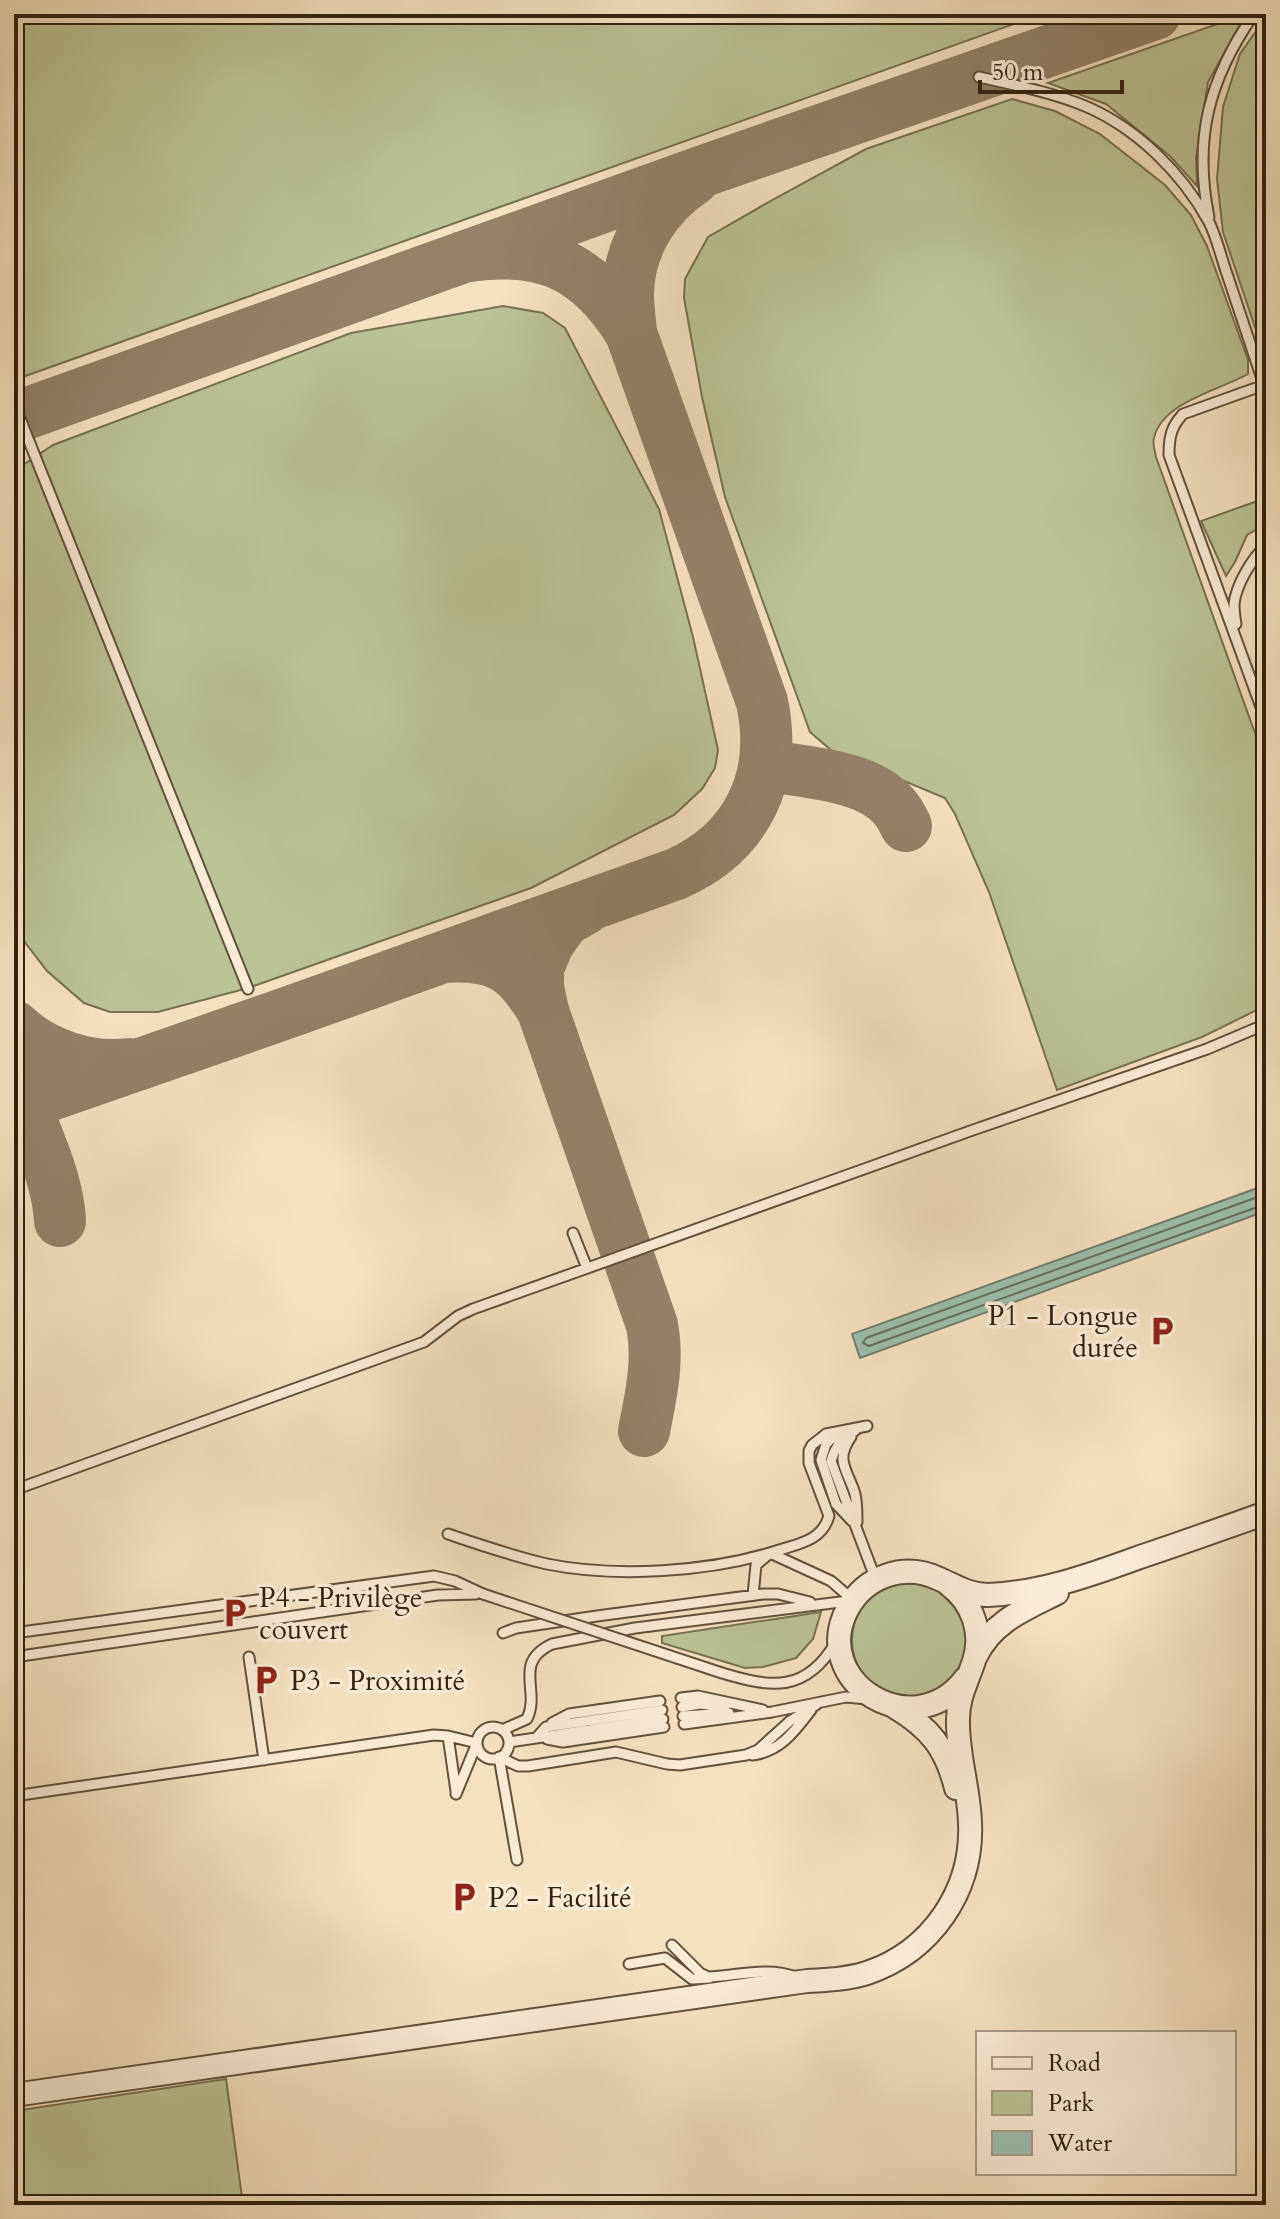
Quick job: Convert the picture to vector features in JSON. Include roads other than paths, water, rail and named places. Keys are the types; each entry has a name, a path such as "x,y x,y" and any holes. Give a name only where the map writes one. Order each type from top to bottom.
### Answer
{"street":[{"path":"807,1981 873,1959 919,1929 940,1902 956,1865 959,1822 950,1767 926,1728 861,1688 849,1674 841,1647 841,1628 853,1600 864,1588 898,1572 914,1572 929,1574 961,1590 982,1595 1038,1589 1105,1570 1266,1513"},
{"path":"18,2095 842,1978 864,1974 900,1958 929,1934 950,1906 958,1892 968,1859 968,1802 957,1728 961,1692 982,1643 1006,1620 1105,1570"},
{"path":"885,1703 913,1708 940,1701 956,1690 972,1666 977,1633 974,1617 961,1596 949,1585"}],"lane":[{"path":"1254,14 1225,64 1205,123 1201,157 1203,191 1210,225 1264,385 1183,414 1173,424 1169,455 1266,721"},
{"path":"979,77 1053,95 1087,107 1116,124 1145,144 1167,165 1192,195 1210,225"},
{"path":"19,416 248,989"},
{"path":"1236,635 1234,603 1259,552 1266,546"},
{"path":"14,1490 424,1342 458,1316 473,1309 1207,1049 1266,1024"},
{"path":"573,1233 587,1268"},
{"path":"858,1528 836,1504 821,1460 831,1439 867,1426"},
{"path":"867,1426 852,1437 842,1456 856,1497 858,1528 876,1580"},
{"path":"448,1534 500,1552 549,1564 591,1569 646,1571 689,1568 770,1553 815,1538 824,1529 829,1516 809,1463 812,1445 826,1434 867,1426"},
{"path":"753,1595 756,1565 770,1553"},
{"path":"770,1553 831,1581 853,1600"},
{"path":"14,1633 434,1576 722,1673 761,1683 781,1684 797,1680 817,1666 829,1654 841,1628"},
{"path":"14,1657 438,1595 483,1594"},
{"path":"503,1633 516,1628 753,1595 778,1594 817,1604"},
{"path":"502,1730 527,1719 532,1709 529,1671 532,1660 540,1650 552,1644 635,1628 853,1600"},
{"path":"249,1657 264,1760"},
{"path":"772,1712 698,1696 683,1711 772,1712 846,1697 885,1703"},
{"path":"477,1743 484,1756 499,1757 518,1766 616,1752 680,1765 746,1755 758,1750 790,1721 816,1705"},
{"path":"509,1742 536,1738 662,1714 569,1714 546,1727 536,1738"},
{"path":"448,1736 456,1794 480,1733 488,1728 502,1730 508,1736 508,1749 499,1757"},
{"path":"14,1796 434,1735 477,1743"},
{"path":"499,1757 517,1860"},
{"path":"672,1945 703,1975 713,1977"},
{"path":"629,1964 665,1958 692,1979 764,1972 785,1973 807,1981"},
{"path":"14,2070 18,2095"}],"water":[{"path":"1266,1185 1266,1211 860,1358 852,1334"}],"place":[{"name":"P1 - Longue durée","path":"1162,1331"},
{"name":"P4 - Privilège couvert","path":"235,1613"},
{"name":"P3 - Proximité","path":"266,1680"},
{"name":"P2 - Facilité","path":"464,1897"}]}
